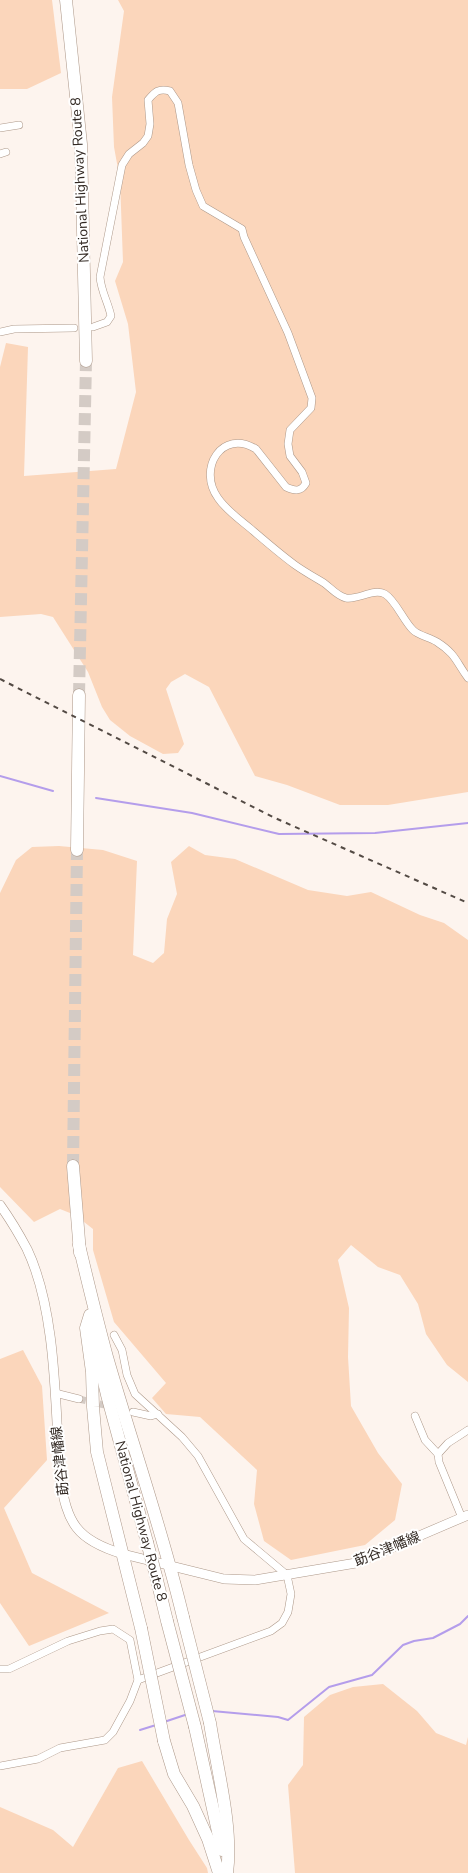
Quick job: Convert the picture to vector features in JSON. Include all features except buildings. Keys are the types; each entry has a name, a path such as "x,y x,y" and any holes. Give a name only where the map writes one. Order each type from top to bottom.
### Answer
{"highway":[{"name":"National Highway Route 8","path":"66,0 81,144 86,361"},
{"path":"77,850 79,694"},
{"name":"National Highway Route 8","path":"73,1166 79,1246 90,1315 102,1372 195,1727 227,1873"},
{"path":"79,1246 107,1356 171,1566 210,1723 225,1814 229,1858 227,1873"},
{"path":"90,1315 86,1328 92,1372 97,1452 141,1628 164,1741 174,1774 193,1806 208,1839 219,1873"}],"main road":[{"name":"莇谷津幡線","path":"0,1205 27,1250 41,1287 49,1331 55,1393 60,1477 63,1498 69,1516 80,1533 108,1549 123,1554 224,1580 239,1581 287,1575 356,1563 465,1516"}],"street":[{"path":"93,328 107,322 110,316 108,304 102,291 100,277 122,165 129,154 143,143 148,136 150,124 148,100 156,90 162,89 170,91 178,103 196,190 203,206 242,229 244,237 288,333 312,398 311,408 290,430 288,444 290,456 302,472 306,483 303,488 300,490 294,490 286,487 256,449 250,445 231,444 217,451 211,466 209,476 217,497 233,514 289,560 336,593 347,598 376,592 384,594 391,600 404,620 415,631 437,641 454,654 468,678"},
{"path":"0,128 19,125"},
{"path":"0,332 14,329 74,328"},
{"path":"114,1335 122,1350 127,1375 135,1394 182,1437 198,1456 244,1539 287,1575 290,1594 288,1612 282,1623 271,1631 138,1680"},
{"path":"55,1393 79,1399"},
{"path":"132,1412 151,1416 158,1414"},
{"path":"415,1416 425,1440 438,1454 439,1462 465,1516"},
{"path":"438,1454 448,1443 468,1430"},
{"path":"0,1669 9,1669 68,1641 100,1631 113,1629 130,1640 138,1680 130,1701 113,1732 105,1740 60,1748 38,1759 0,1766"}],"shaded area":[{"path":"0,0 52,0 61,73 27,89 0,89"},
{"path":"118,0 468,0 468,792 388,805 340,805 287,785 255,776 209,687 185,674 171,682 166,689 184,744 178,753 163,754 130,736 110,720 102,707 88,672 53,617 41,614 0,617 0,367 6,343 28,347 24,476 116,469 136,392 128,324 115,281 123,262 120,180 114,147 112,97 124,11"},
{"path":"59,846 103,850 137,861 133,955 153,963 164,953 167,919 177,894 171,862 189,846 205,855 235,859 308,890 347,896 371,892 420,915 444,923 468,940 468,1382 447,1365 426,1334 418,1304 400,1275 378,1267 351,1245 338,1260 349,1308 348,1357 351,1406 378,1453 402,1484 395,1520 365,1545 291,1560 264,1541 254,1504 257,1470 200,1417 166,1414 152,1398 166,1383 114,1322 93,1250 93,1229 75,1215 60,1209 34,1222 0,1187 0,893 16,860 32,847"},
{"path":"23,1350 42,1386 47,1460 4,1508 32,1573 109,1613 29,1646 0,1603 0,1359"},
{"path":"383,1684 417,1711 436,1733 466,1745 468,1737 468,1873 295,1873 288,1785 303,1765 304,1717 330,1695 353,1687"},
{"path":"142,1761 207,1868 208,1873 0,1873 0,1807 53,1830 73,1847 118,1768"}],"waterway":[{"path":"0,776 53,791"},
{"path":"96,798 192,813 279,834 375,833 468,823"},
{"path":"212,1711 278,1717 288,1720 329,1687 372,1675 403,1645 414,1641 433,1638 460,1624 468,1616"},
{"path":"164,1722 188,1714"},
{"path":"140,1730 156,1725"}],"tunnel":[{"path":"79,695 86,361"},
{"path":"73,1166 77,850"},
{"path":"79,1399 113,1407"}],"railway":[{"path":"0,679 275,818 468,903"}]}
